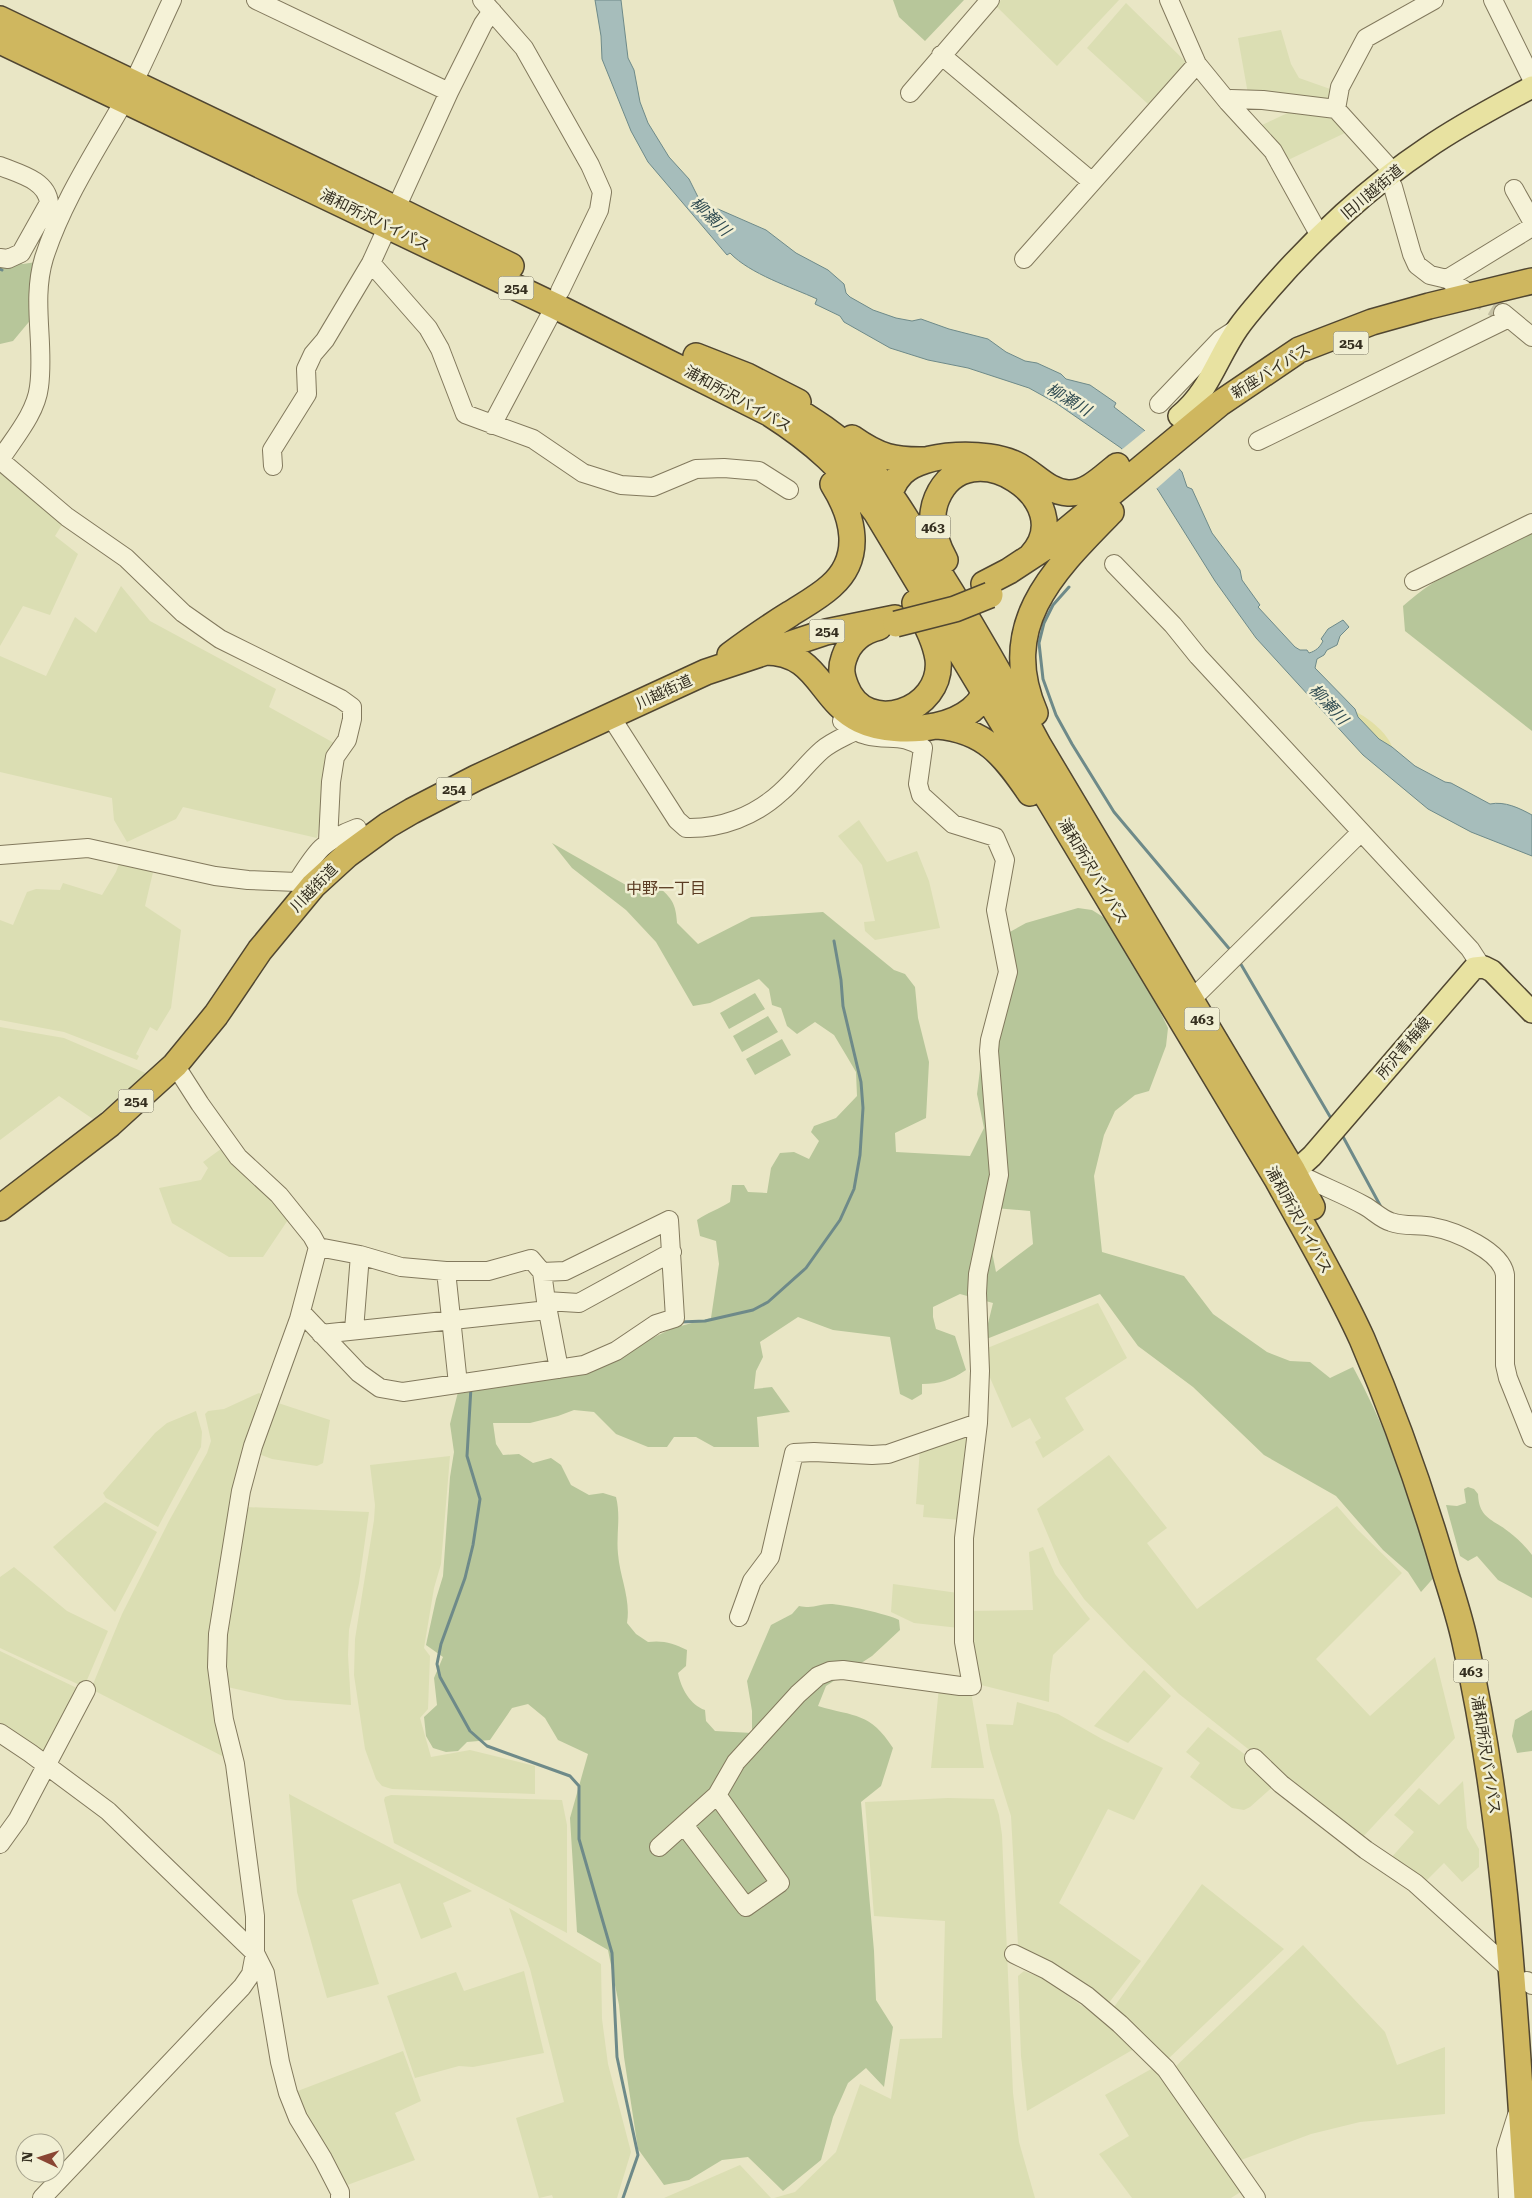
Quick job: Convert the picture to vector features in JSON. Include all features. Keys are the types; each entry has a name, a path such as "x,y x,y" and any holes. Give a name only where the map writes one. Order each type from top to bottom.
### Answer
{"highway":[{"name":"浦和所沢バイパス","path":"0,19 128,92"},
{"name":"浦和所沢バイパス","path":"0,42 128,92 558,298 770,413 798,432 835,462 876,512 1140,948 1349,1276 1408,1407 1452,1536 1480,1636 1510,1793 1521,1886 1524,1979 1521,2103 1522,2197"},
{"name":"新座バイパス","path":"1078,525 1182,427 1299,350 1350,330 1402,313 1532,282"},
{"name":"新座バイパス","path":"1182,427 1237,404 1274,380 1316,357 1348,344 1434,317 1532,294"},
{"name":"浦和所沢バイパス","path":"558,298 696,356 771,395 815,422 848,447 865,464 889,494 945,581 1040,746 1191,1000 1285,1175"},
{"name":"254","path":"696,356 780,391 822,416 869,450 886,458 902,461 927,460"},
{"path":"726,390 808,456 861,514 902,580 934,643 938,660 937,676 932,690 921,703 908,710 894,714 875,713 860,705 848,692 842,676 842,664 846,650 862,634 895,618"},
{"path":"951,634 935,599 892,529 888,518 889,494 892,486 903,473 912,466 927,460 967,455 987,456 1017,464 1054,490 1103,501"},
{"name":"463","path":"1040,725 940,551 933,531 932,510 941,489 955,475 970,468 989,469 1006,474 1033,494 1043,517 1043,540"},
{"path":"712,668 772,625 813,600 841,575 848,561 852,538 848,511 834,484"},
{"path":"1023,563 1032,555 1043,540 1103,501"},
{"path":"987,590 1045,561 1103,501"},
{"path":"1103,501 1085,538 1053,576 1029,616 1023,638 1024,678 1040,725 1113,867"},
{"name":"川越街道","path":"987,590 1078,525"},
{"name":"川越街道","path":"712,668 826,632 895,618 949,598 987,590 1037,560 1078,525"},
{"path":"762,652 778,652 800,660 849,713 878,726 900,728 936,725 959,718 977,705 985,691 988,675 986,664 963,622 945,581"},
{"name":"川越街道","path":"0,1208 110,1124 175,1065 216,1015 305,884 336,845 388,825 440,796 712,668 798,634 895,618"},
{"path":"936,725 975,734 1001,756 1019,777 1109,908 1140,948"},
{"name":"浦和所沢バイパス","path":"1524,1979 1532,2058"}],"main road":[{"name":"旧川越街道","path":"1182,427 1193,403 1205,387 1237,328 1292,264 1320,236 1390,175 1426,148 1532,87"},
{"path":"1480,966 1495,974 1532,1012"},
{"name":"所沢青梅線","path":"1285,1175 1312,1156 1466,975 1474,968 1480,966"}],"street":[{"path":"172,0 128,92 75,185 56,224 39,282 39,387 34,405 0,460 68,517 126,558 183,613 220,639 341,699 352,708 352,719 347,740 336,757 331,782 336,845"},
{"path":"256,0 449,92"},
{"path":"910,93 990,0"},
{"path":"1169,0 1197,64 1228,102 1273,151 1320,236"},
{"path":"1336,109 1340,87 1366,38 1434,0"},
{"path":"1493,0 1532,79"},
{"path":"272,466 272,450 307,394 306,369 313,354 325,340 372,263 449,92 483,24 487,6"},
{"path":"487,6 524,48 590,165 602,192 599,210 558,298 492,425"},
{"path":"941,55 1091,181"},
{"path":"1024,258 1197,64"},
{"path":"1228,102 1231,99 1263,100 1336,109 1390,175 1412,254 1417,265 1430,274 1448,279 1464,290"},
{"path":"0,166 42,185 48,194 49,203 21,253 15,257 0,258"},
{"path":"1514,189 1532,221"},
{"path":"1448,279 1532,227"},
{"path":"372,263 428,328 440,349 465,414 533,438 583,473 621,485 652,487 696,469 724,468 759,471 770,476 788,490"},
{"path":"1258,441 1506,315 1532,337"},
{"path":"1414,581 1532,523"},
{"path":"1114,564 1173,625 1198,656 1470,949 1480,966"},
{"path":"1144,580 1173,625"},
{"path":"658,1847 717,1795 736,1762 750,1744 818,1676 830,1671 843,1670 972,1686 964,1642 964,1538 978,1423 980,1343 977,1294 978,1274 999,1176 989,1052 990,1040 1008,972 996,910 1004,860 995,837 952,824 921,795 918,784 923,748 912,740 882,738 855,731 833,714 804,679"},
{"path":"611,717 677,820 686,828 702,829 718,826 759,809 781,792 823,749 855,731"},
{"path":"336,845 356,828"},
{"path":"1191,1000 1361,832"},
{"path":"0,855 88,848 215,876 305,884"},
{"path":"42,2198 242,1987 250,1974 255,1953 255,1916 235,1764 224,1720 216,1667 218,1634 241,1490 253,1446 301,1312 318,1247 312,1236 279,1195 238,1157 175,1065"},
{"path":"1285,1175 1364,1206 1392,1223 1434,1227 1454,1233 1491,1253 1499,1260 1504,1266 1505,1275 1506,1365 1508,1378 1532,1438"},
{"path":"301,1312 359,1373 380,1388 403,1392 584,1365 616,1351 656,1324 675,1318 672,1252 668,1220 565,1271 542,1272"},
{"path":"318,1247 360,1255 401,1267 446,1271 488,1271 531,1259 542,1272 559,1370"},
{"path":"321,1334 451,1321 547,1305 579,1302 672,1252"},
{"path":"354,1330 360,1255"},
{"path":"446,1271 458,1384"},
{"path":"739,1617 752,1581 770,1557 794,1453 814,1452 872,1456 888,1454 978,1423"},
{"path":"0,1844 18,1819 86,1690"},
{"path":"0,1733 108,1811 255,1953 265,1973 280,2062 288,2093 298,2118 324,2159 340,2192 340,2198"},
{"path":"1254,1758 1281,1784 1366,1850 1414,1883 1524,1979"},
{"path":"684,1825 746,1907 780,1883 717,1795"},
{"path":"1014,1954 1047,1970 1087,1996 1120,2024 1166,2069 1256,2198"}],"green space":[{"path":"893,0 964,0 925,41 899,17"},
{"path":"1001,0 1119,0 1057,66 996,6"},
{"path":"1126,3 1186,62 1148,104 1087,48"},
{"path":"1281,30 1291,64 1299,78 1333,90 1333,101 1248,94 1238,38"},
{"path":"1296,109 1338,117 1347,132 1286,161 1258,127"},
{"path":"0,258 23,264 43,261 38,311 13,341 0,344"},
{"path":"0,470 63,523 55,536 78,554 50,615 23,606 0,646"},
{"path":"1532,530 1532,731 1405,631 1403,606 1449,573"},
{"path":"121,586 150,621 276,689 269,707 334,743 317,838 183,807 176,819 127,842 114,820 112,798 0,772 0,656 46,676 75,617 96,633"},
{"path":"859,820 887,862 917,851 929,881 940,928 875,940 865,931 864,922 875,921 862,865 838,836"},
{"path":"552,843 640,893 651,881 670,898 675,908 677,923 698,944 751,917 823,912 894,970 905,974 915,987 918,1018 929,1062 926,1118 895,1133 896,1152 970,1156 984,1128 977,1094 984,1037 999,989 997,939 1026,923 1078,908 1092,910 1108,920 1141,972 1168,1028 1166,1046 1149,1091 1135,1095 1115,1111 1104,1135 1094,1176 1102,1252 1184,1276 1213,1314 1267,1352 1290,1361 1310,1362 1330,1378 1353,1367 1389,1443 1437,1574 1421,1592 1408,1572 1383,1550 1336,1496 1264,1455 1193,1387 1138,1346 1100,1294 984,1340 993,1303 960,1294 933,1307 936,1329 955,1336 966,1370 945,1381 922,1384 922,1394 912,1400 900,1394 890,1337 833,1330 798,1317 760,1342 763,1357 756,1371 754,1389 772,1387 790,1412 757,1417 759,1447 714,1447 696,1437 674,1437 667,1447 648,1447 616,1434 594,1412 574,1410 530,1423 493,1423 496,1444 503,1455 519,1454 533,1463 551,1458 561,1465 571,1485 589,1495 603,1493 616,1497 618,1554 628,1605 627,1623 636,1634 648,1642 668,1643 687,1650 686,1666 678,1673 681,1684 691,1700 705,1710 706,1721 715,1731 752,1733 752,1711 747,1681 771,1625 792,1614 799,1606 809,1607 836,1604 875,1612 899,1620 900,1630 872,1656 826,1686 818,1706 852,1715 869,1722 885,1736 893,1748 881,1786 861,1802 874,1951 876,2000 893,2027 884,2087 866,2068 848,2083 833,2117 821,2160 783,2191 748,2157 722,2160 689,2180 664,2185 638,2149 624,2057 619,2005 608,1950 577,1932 570,1818 588,1754 558,1740 545,1718 528,1704 512,1708 490,1740 467,1742 458,1751 446,1752 433,1748 426,1736 424,1717 437,1705 434,1678 443,1657 426,1645 443,1576 450,1477 454,1452 450,1424 459,1388 577,1375 673,1328 711,1318 719,1264 716,1241 700,1236 697,1220 730,1202 732,1185 744,1185 748,1192 767,1193 771,1168 780,1153 794,1152 809,1159 819,1141 811,1132 814,1126 836,1118 857,1096 856,1072 834,1035 815,1022 797,1034 787,1026 781,1008 772,1005 769,989 759,979 710,1003 693,1006 656,942 626,910 572,868","holes":["983,1207 1030,1211 1033,1244 996,1272"]},
{"path":"121,858 154,868 145,906 181,930 171,1008 157,1031 150,1027 136,1054 139,1056 137,1060 64,1032 0,1020 0,920 13,925 27,892 36,889 60,890 63,883 102,895 116,872"},
{"path":"755,993 765,1009 729,1029 720,1013"},
{"path":"768,1016 778,1032 742,1052 733,1036"},
{"path":"0,1027 64,1038 148,1074 93,1119 59,1096 0,1140"},
{"path":"782,1039 791,1055 755,1075 746,1059"},
{"path":"225,1146 292,1214 263,1257 229,1257 172,1223 159,1188 201,1180 208,1168 203,1162"},
{"path":"1098,1303 1127,1358 1065,1398 1084,1430 1043,1458 1035,1442 1041,1438 1030,1418 1012,1428 984,1364 985,1349"},
{"path":"259,1393 263,1395 216,1614 230,1760 91,1689 122,1614 169,1521 207,1453 211,1441 205,1414 208,1411 224,1409"},
{"path":"272,1401 330,1420 323,1463 317,1466 272,1459 256,1453"},
{"path":"196,1411 202,1432 201,1447 158,1527 106,1498 103,1493 155,1433 167,1423"},
{"path":"973,1432 962,1520 923,1517 924,1505 916,1504 920,1448"},
{"path":"1109,1455 1167,1528 1147,1543 1197,1609 1337,1506 1357,1529 1402,1573 1316,1659 1370,1716 1435,1657 1455,1738 1361,1839 1179,1694 1084,1599 1060,1564 1037,1509"},
{"path":"450,1456 441,1564 434,1588 424,1648 430,1656 428,1709 420,1718 431,1757 470,1750 535,1766 535,1794 392,1789 382,1786 376,1779 365,1749 354,1675 355,1639 374,1520 375,1505 370,1465"},
{"path":"1468,1487 1474,1489 1478,1494 1484,1514 1515,1537 1532,1555 1532,1598 1498,1580 1477,1556 1468,1561 1460,1556 1446,1505 1457,1506 1466,1503 1464,1489"},
{"path":"105,1502 157,1532 115,1612 53,1547"},
{"path":"245,1507 369,1512 359,1583 349,1630 348,1655 351,1705 285,1700 223,1686 220,1662"},
{"path":"1043,1547 1055,1574 1090,1619 1053,1655 1049,1702 977,1684 968,1611 1033,1610 1029,1552"},
{"path":"14,1567 67,1611 108,1631 84,1687 0,1648 0,1577"},
{"path":"893,1584 958,1593 959,1628 914,1623 891,1612"},
{"path":"0,1651 81,1690 46,1754 0,1723"},
{"path":"1144,1670 1171,1696 1128,1743 1094,1726"},
{"path":"939,1687 971,1692 984,1768 931,1768"},
{"path":"1017,1702 1058,1714 1102,1739 1163,1768 1134,1820 1108,1809 1059,1903 1141,1961 1108,2004 1058,1968 1018,1945 1011,1816 990,1749 986,1724 1013,1725"},
{"path":"1532,1710 1532,1751 1517,1753 1512,1736 1515,1720"},
{"path":"1208,1727 1243,1753 1277,1783 1244,1810 1232,1808 1190,1777 1200,1763 1186,1752"},
{"path":"1463,1781 1467,1828 1479,1849 1479,1867 1462,1882 1444,1863 1422,1885 1390,1859 1414,1832 1394,1815 1419,1788 1439,1805"},
{"path":"289,1794 472,1891 443,1903 452,1927 421,1939 400,1883 352,1900 379,1984 327,1998 297,1892"},
{"path":"391,1795 562,1800 567,1825 567,1933 394,1843 384,1800 385,1797"},
{"path":"948,1798 994,1799 999,1815 1002,1835 1013,2093 1019,2142 1035,2198 774,2198 795,2192 836,2152 860,2084 891,2099 900,2039 942,2038 945,1921 874,1916 865,1802"},
{"path":"1202,1884 1284,1949 1168,2059 1114,2007"},
{"path":"509,1908 601,1964 602,2019 608,2064 631,2152 617,2198 553,2198 552,2195 539,2198 516,2118 564,2102 530,1969"},
{"path":"1303,1945 1385,2032 1397,2065 1445,2047 1445,2114 1360,2122 1311,2134 1241,2160 1174,2068"},
{"path":"524,1971 544,2053 473,2067 459,2066 415,2078 387,1996 456,1972 464,1991"},
{"path":"1024,1971 1044,1979 1095,2015 1134,2049 1027,2111 1021,2056 1018,1976"},
{"path":"403,2051 421,2101 395,2113 415,2160 342,2187 295,2092"},
{"path":"1153,2068 1174,2093 1242,2191 1231,2198 1132,2198 1099,2154 1129,2136 1105,2095"},
{"path":"740,2165 771,2198 664,2198"}],"sand":[{"path":"1356,712 1367,718 1377,727 1387,737 1392,747 1366,728"}],"water":[{"name":"柳瀬川","path":"595,0 621,0 628,58 634,70 640,102 648,123 669,157 689,179 698,197 706,207 714,211 718,209 766,230 796,253 828,270 844,284 846,293 850,297 873,310 912,321 921,319 949,329 988,339 1006,352 1025,361 1037,363 1061,374 1066,379 1090,385 1116,403 1114,407 1144,430 1182,472 1187,487 1192,489 1212,533 1240,570 1242,580 1260,605 1258,607 1295,647 1300,650 1307,650 1309,653 1321,645 1323,641 1321,639 1328,629 1343,620 1349,627 1340,636 1337,645 1327,650 1324,655 1317,659 1315,668 1355,709 1358,717 1379,739 1415,766 1490,804 1506,804 1532,815 1532,856 1471,832 1428,809 1363,755 1256,638 1215,581 1158,490 1121,448 1056,403 1029,388 968,368 928,360 890,348 844,322 840,316 815,304 817,299 759,274 738,261 730,253 727,255 648,162 631,131 602,59 601,36"}],"pier":[{"path":"1147,429 1181,467 1155,490 1120,451"}],"waterway":[{"path":"1069,587 1053,605 1044,623 1039,643 1043,679 1056,715 1114,812 1232,952"},
{"path":"680,1322 705,1321 753,1310 768,1302 806,1268 840,1220 854,1189 860,1155 863,1108 861,1082 843,1006 841,980 834,941"},
{"path":"1239,961 1332,1120"},
{"path":"1341,1133 1381,1207"},
{"path":"471,1387 467,1456 480,1499 473,1545 465,1578 441,1644 437,1664 440,1677 470,1731 487,1746 570,1776 579,1786 579,1839 612,1953 617,2057 638,2155 623,2198"}],"tunnel":[{"path":"1469,293 1503,313"}],"district":[{"name":"中野一丁目","path":"666,888"}]}
